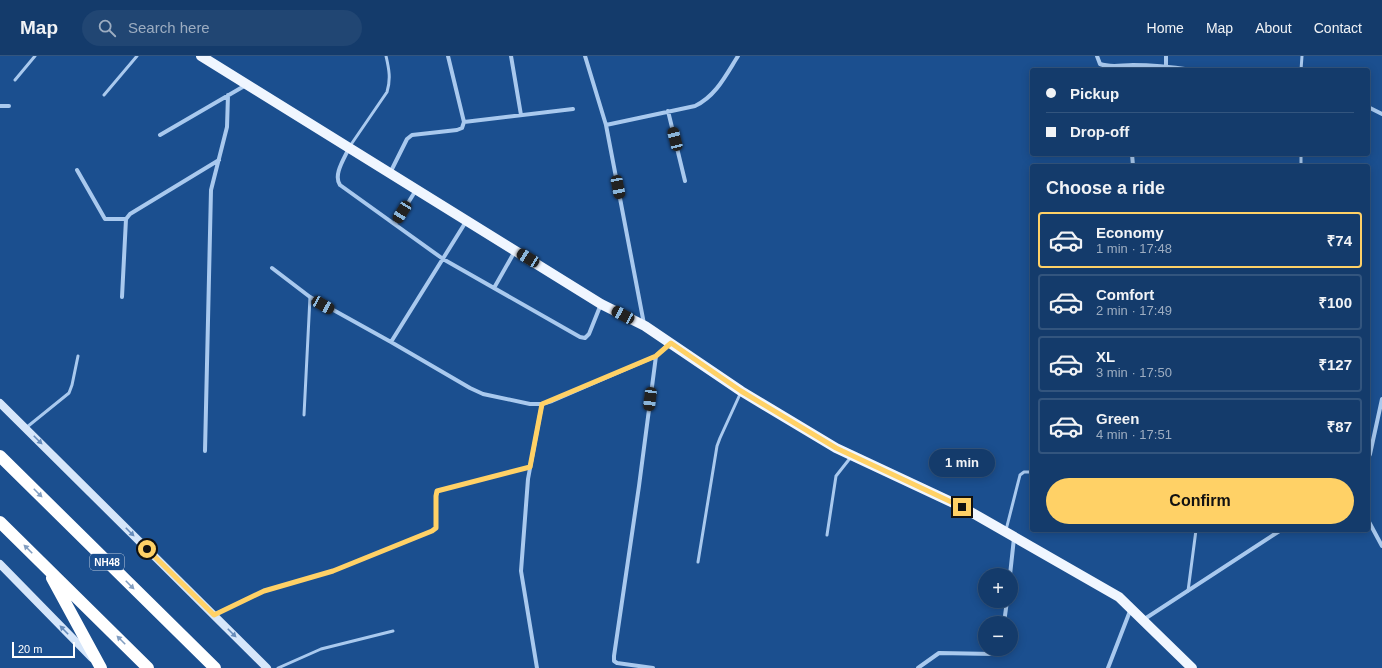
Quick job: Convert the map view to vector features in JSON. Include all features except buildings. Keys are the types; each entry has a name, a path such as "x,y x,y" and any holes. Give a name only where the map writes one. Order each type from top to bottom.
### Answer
{"highway":[{"name":"NH48","path":"0,456 214,668"},
{"path":"0,522 148,668"},
{"path":"46,567 101,668"}],"main road":[{"path":"201,56 601,304 645,326 741,391 836,448 962,507 1119,597 1192,668"}],"street":[{"path":"390,173 407,139 412,134 457,130 462,128 464,122 448,56"},
{"path":"511,56 521,115"},
{"path":"585,56 606,125 645,326"},
{"path":"606,125 695,106 703,102 714,93 738,56"},
{"path":"1097,56 1100,64 1106,66 1132,65 1179,68"},
{"path":"1166,56 1166,66"},
{"path":"160,135 247,84"},
{"path":"205,451 211,190 227,127 228,95"},
{"path":"0,106 9,106"},
{"path":"1370,108 1382,114"},
{"path":"464,122 573,109"},
{"path":"668,111 685,181"},
{"path":"349,148 337,175 337,181 340,185 443,259 580,338 585,338 589,334 601,304"},
{"path":"122,297 126,219 130,214 219,160"},
{"path":"77,170 104,219 126,219"},
{"path":"395,224 416,189"},
{"path":"391,342 467,220"},
{"path":"494,288 515,251"},
{"path":"272,268 310,297 470,388 483,394 530,404 542,404 656,356 671,343"},
{"path":"653,668 617,663 614,661 614,656 656,356"},
{"path":"1370,454 1382,399"},
{"path":"0,403 267,668"},
{"path":"538,668 521,571 530,467 542,404"},
{"path":"1370,524 1382,546"},
{"path":"1143,621 1278,532"},
{"path":"1011,568 1015,537"},
{"path":"0,564 101,668"},
{"path":"1108,668 1131,610"},
{"path":"918,668 939,653 978,654"}],"lane":[{"path":"15,80 35,56"},
{"path":"104,95 137,56"},
{"path":"349,148 387,92 390,77 386,56"},
{"path":"1301,68 1302,56"},
{"path":"304,414 310,297"},
{"path":"26,428 69,393 78,356"},
{"path":"698,562 717,446 741,391"},
{"path":"826,535 836,476 851,456"},
{"path":"214,615 264,591 333,571 432,531 436,528 437,491 530,467"},
{"path":"1005,532 1020,475 1024,472 1030,472"},
{"path":"1188,591 1196,532"},
{"path":"278,668 321,649 393,631"}],"route":[{"path":"147,549 214,615 264,591 333,571 432,531 436,528 437,491 530,467 542,404 656,356 671,343 741,391 836,448 962,507"}]}
